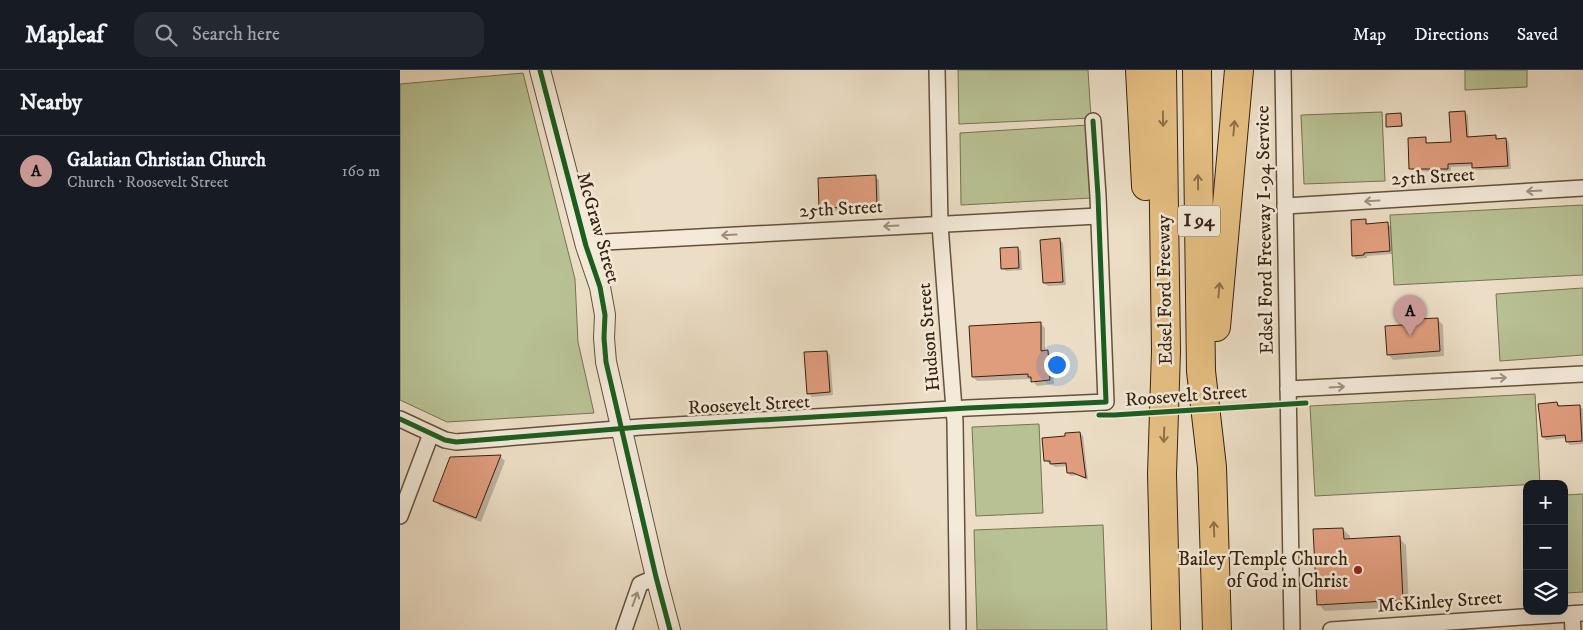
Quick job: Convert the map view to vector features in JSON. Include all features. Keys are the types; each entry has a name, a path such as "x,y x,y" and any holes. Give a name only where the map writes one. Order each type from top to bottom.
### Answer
{"highway":[{"path":"1140,70 1149,242 1166,351"},
{"name":"Edsel Ford Freeway","path":"1162,70 1166,351 1162,474 1166,630"},
{"name":"Edsel Ford Freeway","path":"1197,70 1201,371 1212,467 1217,630"},
{"path":"1201,371 1216,330 1239,70"},
{"path":"1157,630 1162,474"}],"street":[{"name":"McGraw Street","path":"540,70 586,246 600,287 605,315 606,362 670,630"},
{"name":"Hudson Street","path":"937,70 940,225 954,409 958,630"},
{"name":"Edsel Ford Freeway I-94 Service","path":"1283,70 1292,630"},
{"path":"1092,121 1098,216"},
{"name":"25th Street","path":"1285,206 1583,188"},
{"name":"25th Street","path":"586,246 605,242 1098,216"},
{"name":"Roosevelt Street","path":"400,419 444,440 456,442 622,428 1106,402 1098,216"},
{"path":"1288,389 1583,374"},
{"path":"400,516 431,434"},
{"path":"624,630 640,584 656,577"},
{"path":"1573,630 1578,613"},
{"name":"McKinley Street","path":"1331,630 1368,629 1578,613"}],"green space":[{"path":"958,70 1088,70 1091,118 959,124"},
{"path":"1465,70 1527,70 1527,87 1465,90"},
{"path":"523,73 575,279 578,342 594,413 447,422 400,400 400,84"},
{"path":"1382,112 1385,181 1304,184 1301,115"},
{"path":"1088,125 1092,198 961,205 960,133"},
{"path":"1583,205 1583,275 1394,285 1390,215"},
{"path":"1583,288 1583,355 1500,361 1496,294"},
{"path":"1535,394 1540,480 1523,480 1523,485 1315,496 1310,406"},
{"path":"1039,424 1043,513 976,516 972,427"},
{"path":"1583,494 1583,592 1568,593 1568,495"},
{"path":"1103,525 1107,630 977,630 974,530"}],"building":[{"path":"1465,111 1467,137 1496,135 1496,139 1506,138 1508,166 1472,168 1472,163 1448,164 1448,169 1409,169 1408,138 1426,137 1426,143 1451,142 1449,112"},
{"path":"1401,113 1402,126 1386,127 1386,114"},
{"path":"876,175 877,207 819,208 818,178"},
{"path":"1366,219 1366,224 1388,222 1390,251 1352,256 1351,220"},
{"path":"1060,238 1063,282 1043,283 1040,240"},
{"path":"1018,247 1019,268 1001,269 1000,248"},
{"path":"1438,318 1440,351 1387,355 1385,326 1418,324 1417,319"},
{"path":"1041,322 1041,351 1048,350 1050,380 1031,382 1031,377 1028,377 1028,374 972,377 969,326"},
{"path":"827,351 830,392 807,394 804,352"},
{"path":"1557,402 1558,406 1580,405 1582,441 1566,442 1565,435 1542,437 1538,404"},
{"path":"1080,432 1086,478 1073,473 1067,473 1066,463 1050,464 1050,461 1044,461 1042,438 1065,436 1065,433"},
{"path":"501,455 476,518 433,501 450,457"},
{"name":"Bailey Temple Church of God in Christ","path":"1343,528 1344,539 1400,536 1403,600 1317,605 1313,529"}],"cycle path":[{"path":"540,70 586,246 600,287 605,315 606,362 670,630"},
{"path":"400,419 445,440 456,442 641,427 1106,402 1098,196 1093,121"},
{"path":"1099,415 1306,403"}],"place":[{"name":"Galatian Christian Church","path":"1410,336"},
{"name":"Bailey Temple Church of God in Christ","path":"1358,570"}]}
